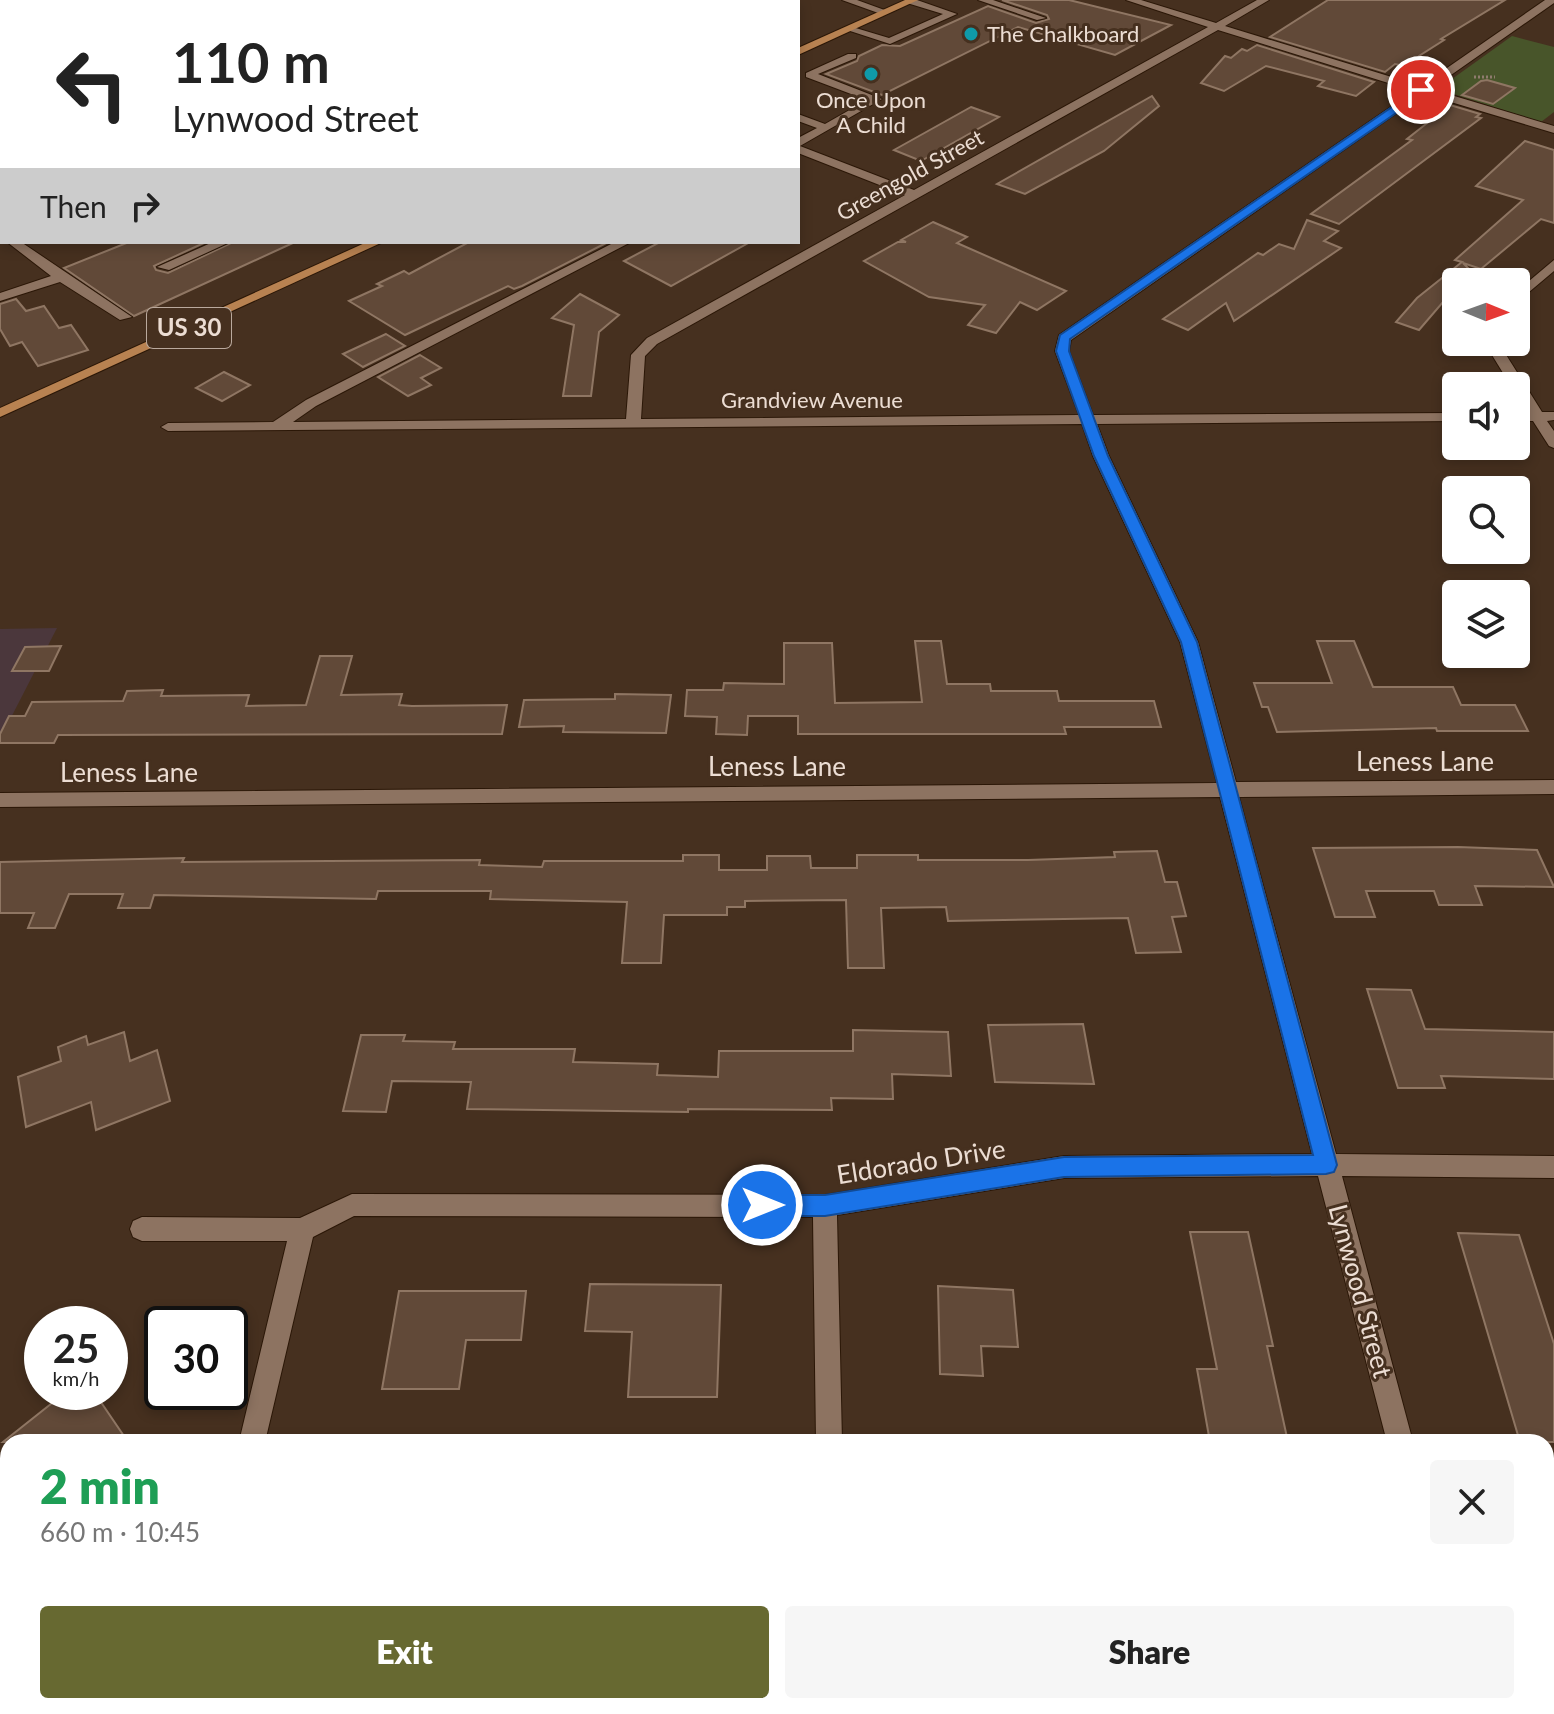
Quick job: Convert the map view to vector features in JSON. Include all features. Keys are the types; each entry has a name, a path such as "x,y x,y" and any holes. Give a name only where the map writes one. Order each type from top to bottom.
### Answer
{"main road":[{"path":"802,48 911,1"},
{"name":"US 30","path":"0,413 373,244"}],"street":[{"path":"847,0 885,12"},
{"path":"1131,0 1554,130"},
{"name":"Greengold Street","path":"633,423 638,355 652,341 1264,0"},
{"name":"Lynwood Street","path":"1398,1434 1189,642 1101,456 1062,351 1064,338 1552,0"},
{"path":"911,1 970,6 1041,18"},
{"path":"849,29 890,41 970,6"},
{"path":"800,79 852,56"},
{"path":"800,67 876,99 826,128 800,148"},
{"path":"800,118 826,128"},
{"path":"800,149 916,195"},
{"path":"16,244 125,317"},
{"path":"164,267 219,244"},
{"path":"277,426 311,403 621,244"},
{"path":"1530,286 1554,264"},
{"path":"0,297 61,277"},
{"path":"1500,356 1554,443"},
{"path":"1530,416 1554,416"},
{"name":"Grandview Avenue","path":"168,427 1442,417"},
{"name":"Leness Lane","path":"0,800 1554,787"},
{"name":"Eldorado Drive","path":"302,1230 352,1205 825,1206 1064,1167 1554,1167"},
{"path":"825,1206 829,1434"},
{"path":"142,1229 302,1230 254,1434"}],"path":[{"path":"1469,77 1495,77"}],"shaded area":[{"path":"57,628 0,739 0,629"}],"green space":[{"path":"1512,36 1554,47 1554,112 1541,122 1438,89"}],"building":[{"path":"1002,0 1069,0 1171,25 1115,55 1018,27 882,95 826,74 857,61 859,56 882,45 900,46 988,6 1036,23 1049,19 1047,15"},
{"path":"1328,0 1505,0 1441,39 1444,40 1419,56 1411,67 1395,64 1385,72 1270,37"},
{"path":"1257,45 1374,82 1356,96 1318,86 1324,81 1266,66 1224,91 1201,83 1225,56 1231,58 1242,49 1247,51"},
{"path":"1481,81 1515,88 1493,104 1462,95"},
{"path":"1152,96 1159,106 1104,151 1025,194 997,184"},
{"path":"1450,105 1480,114 1476,117 1481,118 1339,224 1311,214 1412,140 1407,139"},
{"path":"971,107 999,117 921,161 894,150"},
{"path":"1525,141 1554,150 1554,223 1541,219 1482,268 1463,263 1468,268 1454,268 1462,262 1455,260 1523,200 1476,186"},
{"path":"1307,220 1338,231 1324,241 1341,248 1234,321 1226,303 1188,330 1163,319 1258,253 1263,255 1279,244 1294,249"},
{"path":"933,222 967,237 957,243 1066,291 1037,310 1020,302 996,333 968,325 985,305 929,297 864,261 898,242 906,242 901,240"},
{"path":"124,244 202,244 154,266 156,270 168,273 229,244 291,244 134,316 64,268"},
{"path":"465,244 604,244 522,286 514,289 508,286 405,335 349,301 382,286 377,284 404,271 409,274"},
{"path":"656,244 746,244 671,286 624,261"},
{"path":"1442,278 1442,303 1419,330 1396,322 1417,298"},
{"path":"580,294 619,315 599,332 591,396 563,396 574,325 552,318"},
{"path":"16,299 26,311 44,306 59,328 71,325 88,350 38,366 22,342 10,346 0,329 0,304"},
{"path":"386,334 405,346 363,367 343,354"},
{"path":"420,355 441,368 421,378 431,385 408,396 378,377"},
{"path":"224,372 250,385 222,401 196,388"},
{"path":"915,641 941,641 947,684 990,684 991,691 1057,691 1059,701 1154,701 1161,727 1064,727 1066,734 798,734 798,716 748,716 747,735 716,734 717,717 685,716 687,690 723,690 724,683 784,684 784,643 832,643 835,703 922,702"},
{"path":"1317,641 1354,641 1373,687 1453,687 1461,705 1515,705 1528,731 1437,731 1436,728 1277,732 1268,707 1262,707 1254,683 1332,683"},
{"path":"61,646 49,671 12,671 25,647"},
{"path":"320,656 352,656 341,695 402,694 399,705 412,706 507,705 502,734 58,735 54,743 0,743 0,734 9,716 25,716 32,702 123,701 127,691 163,690 161,696 249,695 246,706 306,705"},
{"path":"615,694 671,695 666,733 563,732 564,726 519,727 524,700 615,699"},
{"path":"1313,848 1537,850 1554,887 1475,886 1482,905 1439,905 1434,891 1366,891 1375,917 1335,917"},
{"path":"1157,851 1165,882 1177,882 1186,916 1172,917 1181,952 1136,953 1128,918 948,921 946,907 881,908 884,968 848,968 846,900 745,901 745,907 727,907 727,915 664,915 661,963 622,963 627,902 490,899 491,891 378,891 376,899 154,895 150,908 118,908 123,894 69,894 55,928 28,928 34,913 0,913 0,862 184,858 182,862 480,860 479,865 542,867 544,861 683,861 683,855 719,855 719,870 767,870 767,856 810,856 811,868 857,868 857,855 918,855 918,860 1028,860 1115,857 1114,852"},
{"path":"1367,989 1411,990 1425,1029 1554,1032 1554,1079 1441,1076 1445,1088 1398,1088"},
{"path":"1083,1024 1094,1084 995,1082 988,1025"},
{"path":"853,1030 948,1032 951,1076 892,1074 893,1099 831,1098 832,1110 688,1109 688,1112 467,1109 471,1082 392,1081 386,1112 343,1111 361,1035 405,1035 403,1041 455,1042 453,1049 575,1049 573,1062 658,1064 657,1075 718,1077 719,1051 853,1051"},
{"path":"124,1032 130,1061 157,1050 170,1101 96,1130 91,1102 26,1127 18,1077 61,1061 58,1047 86,1036 88,1045"},
{"path":"1190,1232 1248,1232 1273,1346 1267,1346 1286,1434 1209,1434 1197,1369 1217,1369"},
{"path":"1458,1233 1519,1235 1554,1344 1554,1434 1518,1434"},
{"path":"590,1284 721,1285 717,1397 628,1397 632,1332 585,1331"},
{"path":"938,1286 1013,1290 1018,1347 981,1346 983,1376 940,1374"},
{"path":"399,1291 526,1291 521,1340 466,1340 459,1389 382,1389"},
{"path":"43,1410 106,1410 123,1434 13,1434"}],"place":[{"name":"The Chalkboard","path":"971,34"},
{"name":"Once Upon A Child","path":"871,74"}],"route":[{"path":"762,1205 825,1206 1064,1167 1326,1165 1189,642 1101,456 1062,351 1064,338 1421,90"}]}
